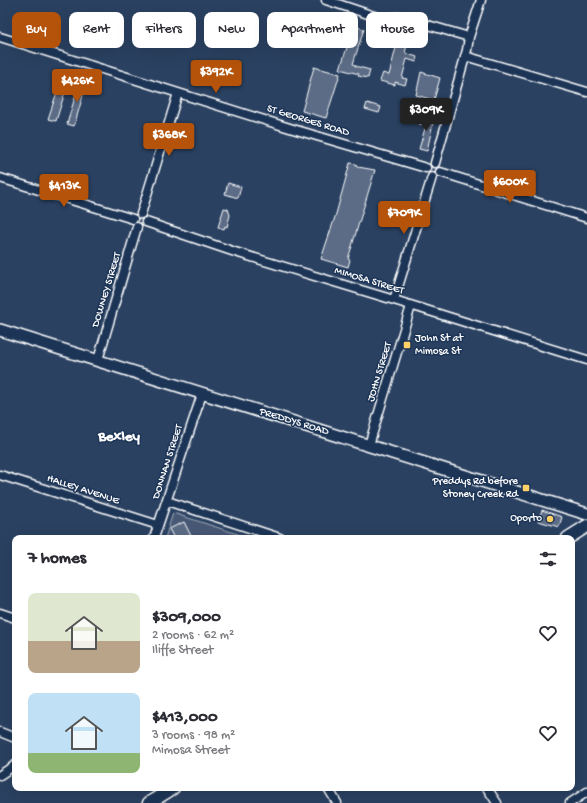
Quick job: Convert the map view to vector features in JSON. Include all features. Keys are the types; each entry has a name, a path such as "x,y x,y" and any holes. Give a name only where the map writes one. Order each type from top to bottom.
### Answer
{"main road":[{"name":"PREDDYS ROAD","path":"0,330 587,514"},
{"path":"573,535 587,526"},
{"path":"149,803 166,791"}],"street":[{"path":"326,0 380,18 400,17 469,37"},
{"path":"435,163 469,37 481,0"},
{"name":"ST GEORGES ROAD","path":"0,37 293,129 426,168"},
{"path":"465,56 587,92"},
{"path":"141,214 178,93"},
{"path":"435,163 431,163 426,168 427,174 432,177 437,176 440,172"},
{"path":"435,163 439,165 440,172"},
{"path":"440,172 587,218"},
{"path":"394,300 432,177"},
{"path":"0,178 133,218"},
{"path":"133,218 136,215 141,214"},
{"path":"133,218 134,224 137,227 143,226 146,222 145,217 141,214"},
{"name":"MIMOSA STREET","path":"146,222 235,252 587,360"},
{"name":"DOWNEY STREET","path":"98,360 137,227"},
{"name":"JOHN STREET","path":"368,445 411,306"},
{"name":"DONNAN STREET","path":"155,535 202,394"},
{"name":"HALLEY AVENUE","path":"0,475 158,526"},
{"path":"167,500 271,535"},
{"path":"0,614 12,617"},
{"path":"0,732 12,737"},
{"path":"0,775 12,767"},
{"path":"330,791 337,803"},
{"path":"489,791 497,803"},
{"path":"570,803 587,792"}],"shaded area":[{"path":"173,513 241,535 166,535"}],"building":[{"path":"358,27 364,29 353,64 355,66 370,70 368,78 340,69 347,48 358,48"},
{"path":"396,48 406,48 405,53 417,57 416,62 407,59 402,78 407,79 405,85 395,82 395,85 380,81 383,73 389,75"},
{"path":"314,67 340,74 326,118 302,111"},
{"path":"421,72 440,78 434,100 416,95"},
{"path":"63,74 70,76 56,121 48,119"},
{"path":"80,80 87,82 74,126 67,124"},
{"path":"367,103 381,107 379,113 365,109"},
{"path":"422,115 434,118 427,151 419,149 426,125 419,124"},
{"path":"350,163 356,164 358,167 375,170 348,259 350,260 348,267 321,259 336,214"},
{"path":"228,183 241,187 238,198 225,194"},
{"path":"224,208 228,209 230,215 227,227 225,226 224,229 218,227"},
{"name":"Oporto","path":"542,510 562,517 559,527 538,521"},
{"path":"184,522 190,535 172,535 169,529"}],"place":[{"name":"John St at Mimosa St","path":"407,345"},
{"name":"Preddys Rd before Stoney Creek Rd","path":"526,488"},
{"name":"Oporto","path":"550,519"}],"district":[{"name":"Bexley","path":"119,437"}]}
